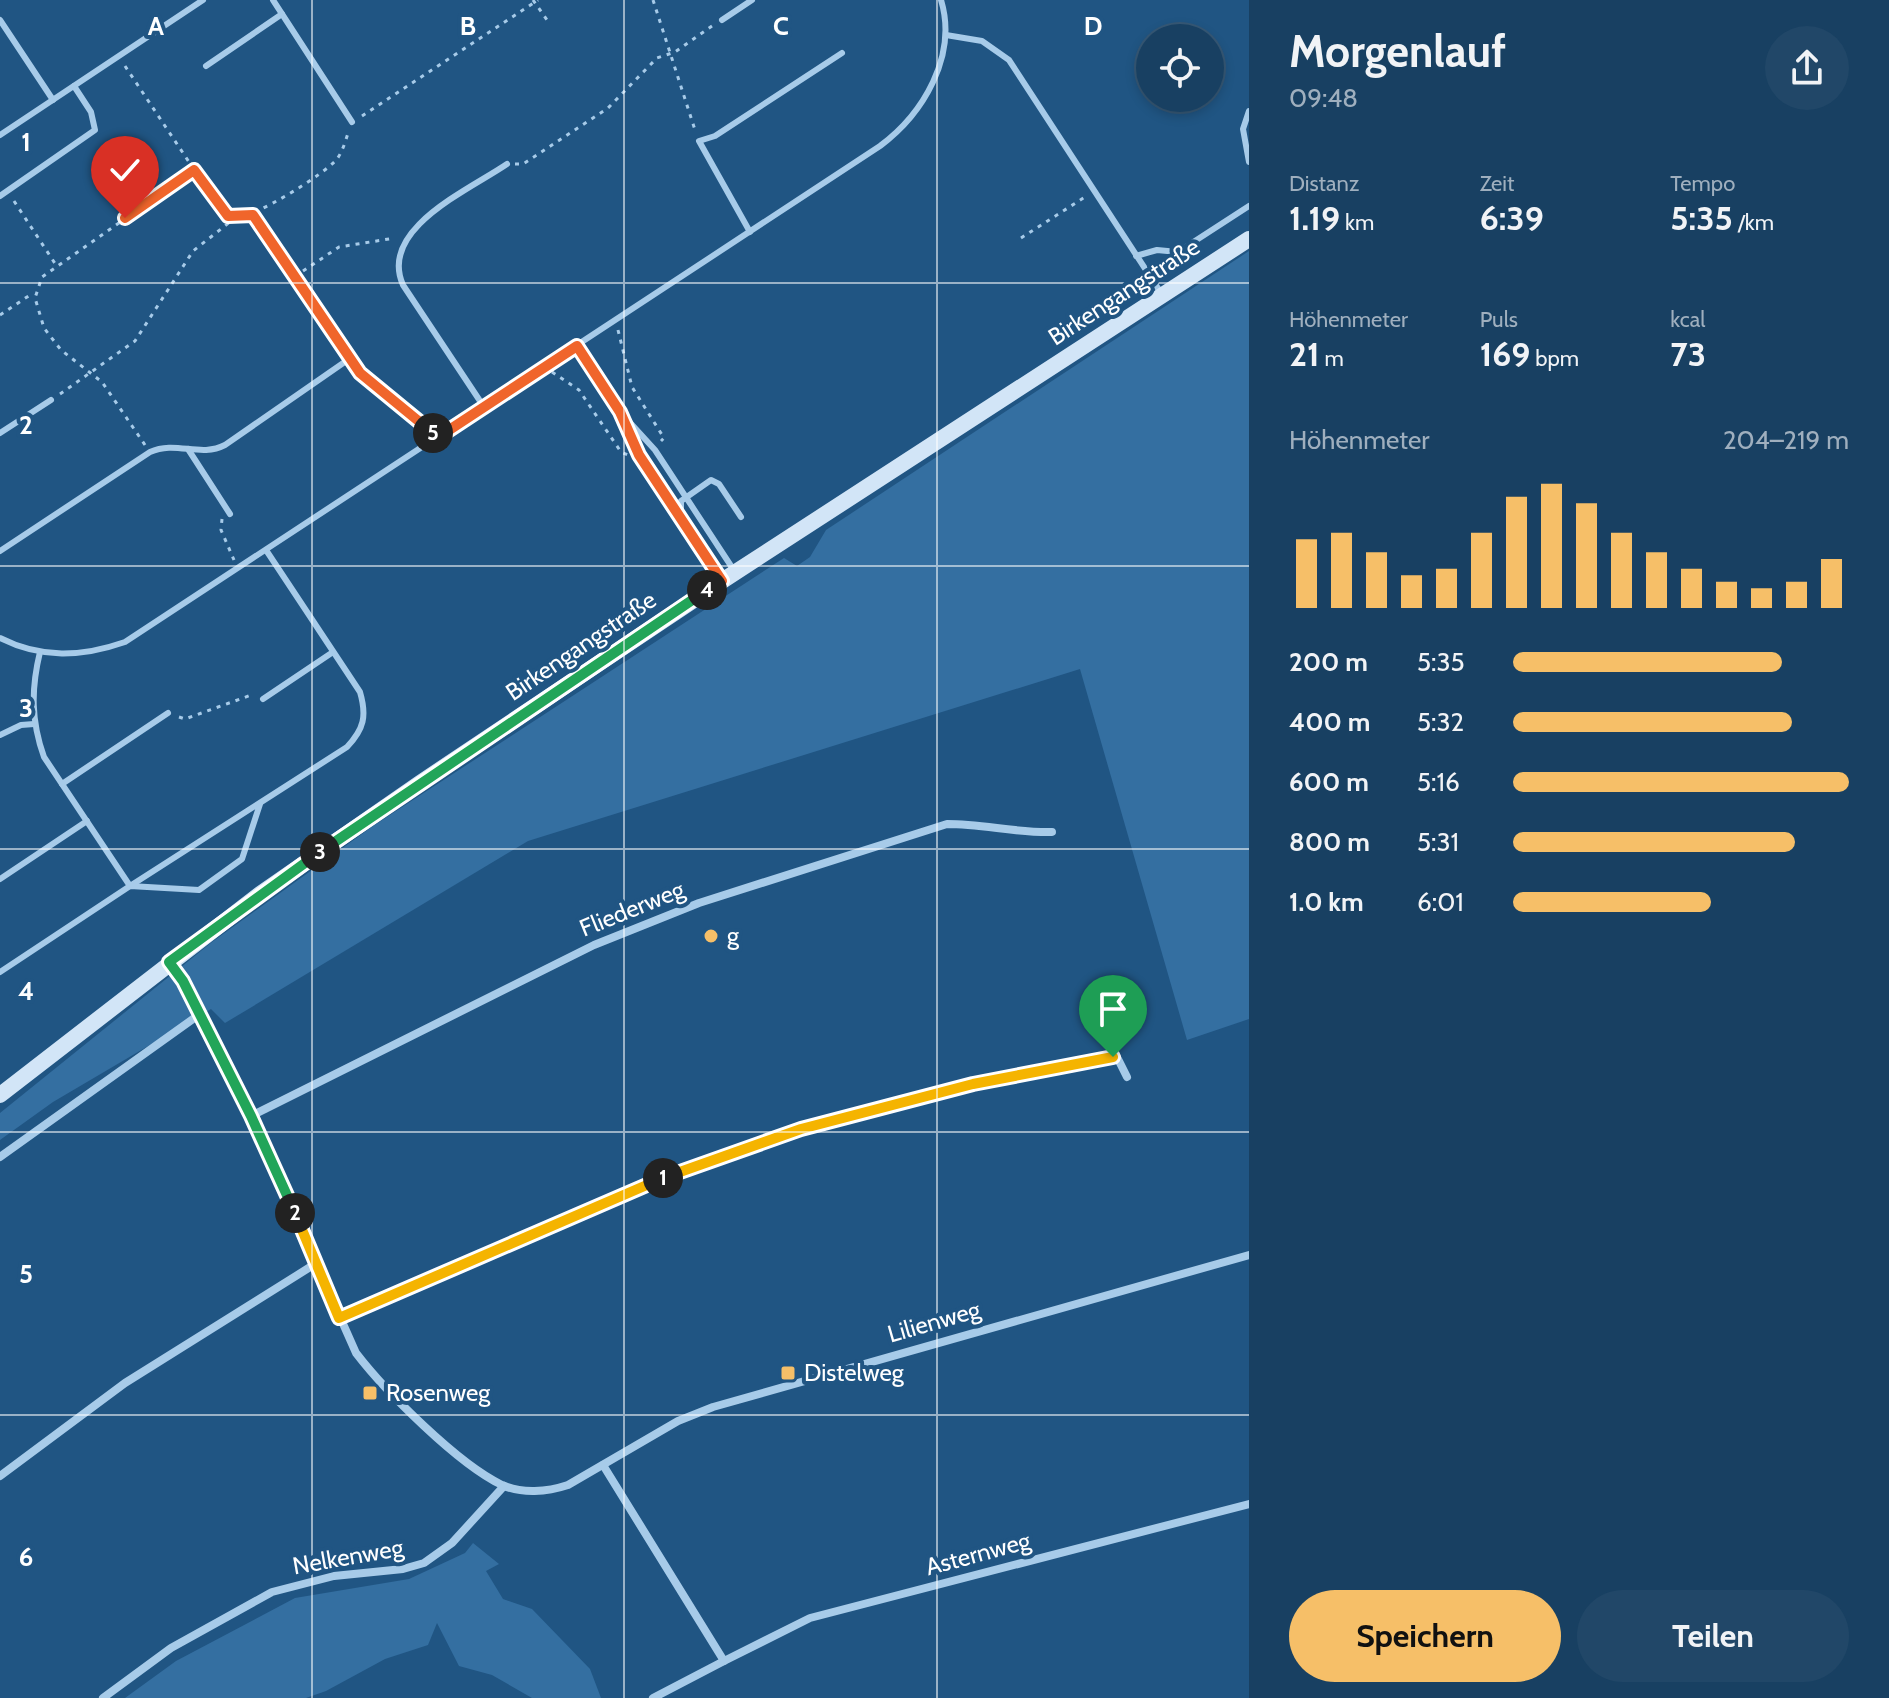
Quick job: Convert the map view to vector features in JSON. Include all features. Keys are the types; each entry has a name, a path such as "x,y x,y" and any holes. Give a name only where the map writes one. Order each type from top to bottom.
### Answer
{"street":[{"name":"Birkengangstraße","path":"0,1095 169,962 398,798 728,577 1249,239"},
{"name":"Fliederweg","path":"251,1116 594,945 699,903 947,824 985,824 1014,833 1052,832"},
{"path":"169,962 200,1014 251,1116 356,1353 379,1384 478,1471 504,1486"},
{"path":"0,1157 200,1014"},
{"path":"339,1318 686,1168 801,1129 973,1084 1109,1057 1118,1059 1127,1077"},
{"name":"Lilienweg","path":"504,1486 551,1491 568,1485 678,1421 713,1407 1249,1255"},
{"path":"0,1476 125,1383 315,1264"},
{"path":"603,1465 724,1661 686,1678 653,1698"},
{"name":"Nelkenweg","path":"103,1698 171,1648 272,1592 334,1576 403,1569 424,1563 452,1543 504,1486"},
{"name":"Asternweg","path":"724,1661 810,1618 1249,1504"}],"lane":[{"path":"0,135 203,0"},
{"path":"273,0 352,122"},
{"path":"722,20 752,0"},
{"path":"0,638 40,652 82,654 125,642 904,128 924,102 938,69 946,35 941,0"},
{"path":"206,66 282,14"},
{"path":"0,20 53,100"},
{"path":"0,36 8,31"},
{"path":"946,35 982,41 1009,60 1163,296"},
{"path":"750,232 699,141 715,136 842,53"},
{"path":"0,196 95,130 91,112 74,86"},
{"path":"1249,111 1243,129 1249,162"},
{"path":"484,407 403,285 397,265 398,251 420,222 507,164"},
{"path":"1136,256 1157,250 1178,252 1249,206"},
{"path":"287,266 349,359 370,384 437,438"},
{"path":"577,346 620,412 639,455 681,517 728,577"},
{"path":"0,551 150,452 169,446 210,451 225,445 349,359"},
{"path":"0,433 51,400"},
{"path":"620,412 652,446 685,496 728,577"},
{"path":"188,449 228,511"},
{"path":"681,517 679,507 685,496 706,482 716,481 741,517"},
{"path":"0,972 347,747 360,733 365,712 360,692 266,550"},
{"path":"40,652 34,676 34,724 44,757 130,886"},
{"path":"263,699 333,652"},
{"path":"62,784 168,713"},
{"path":"0,735 21,725 34,724"},
{"path":"130,886 199,890 242,859 260,803"},
{"path":"0,879 87,821"}],"path":[{"path":"653,0 699,141"},
{"path":"51,400 135,341 193,251 235,218 253,215 337,158 352,122 535,1 547,20"},
{"path":"507,164 523,164 597,117 657,58 669,54 722,20"},
{"path":"118,57 221,210 235,218"},
{"path":"150,452 102,382 51,339 37,311 35,292 37,281 194,170"},
{"path":"7,191 57,266"},
{"path":"1021,238 1094,191"},
{"path":"253,215 287,266"},
{"path":"295,277 339,247 407,236"},
{"path":"0,315 35,292"},
{"path":"228,511 221,530 237,569"},
{"path":"168,713 185,719 258,691 263,699"}],"shaded area":[{"path":"1249,251 1249,1019 1187,1040 1080,669 528,841 225,1023 211,1009 53,1102 0,1140 0,1113 212,942 373,826 784,558 797,566 810,557 826,530"},
{"path":"473,1543 499,1564 486,1571 503,1599 532,1609 590,1669 601,1698 532,1698 492,1675 459,1666 437,1623 428,1645 385,1659 326,1691 306,1698 125,1698 176,1661 295,1598 409,1579 465,1553"}],"place":[{"name":"g","path":"711,936"},
{"name":"Distelweg","path":"788,1373"},
{"name":"Rosenweg","path":"370,1393"}],"route":[{"path":"125,218 194,170 228,216 243,218 253,215 360,373 437,438 577,346 620,412 639,455 722,581 420,783 260,894 169,962 183,981 251,1116 339,1318 686,1168 801,1129 973,1084 1113,1057"}]}
